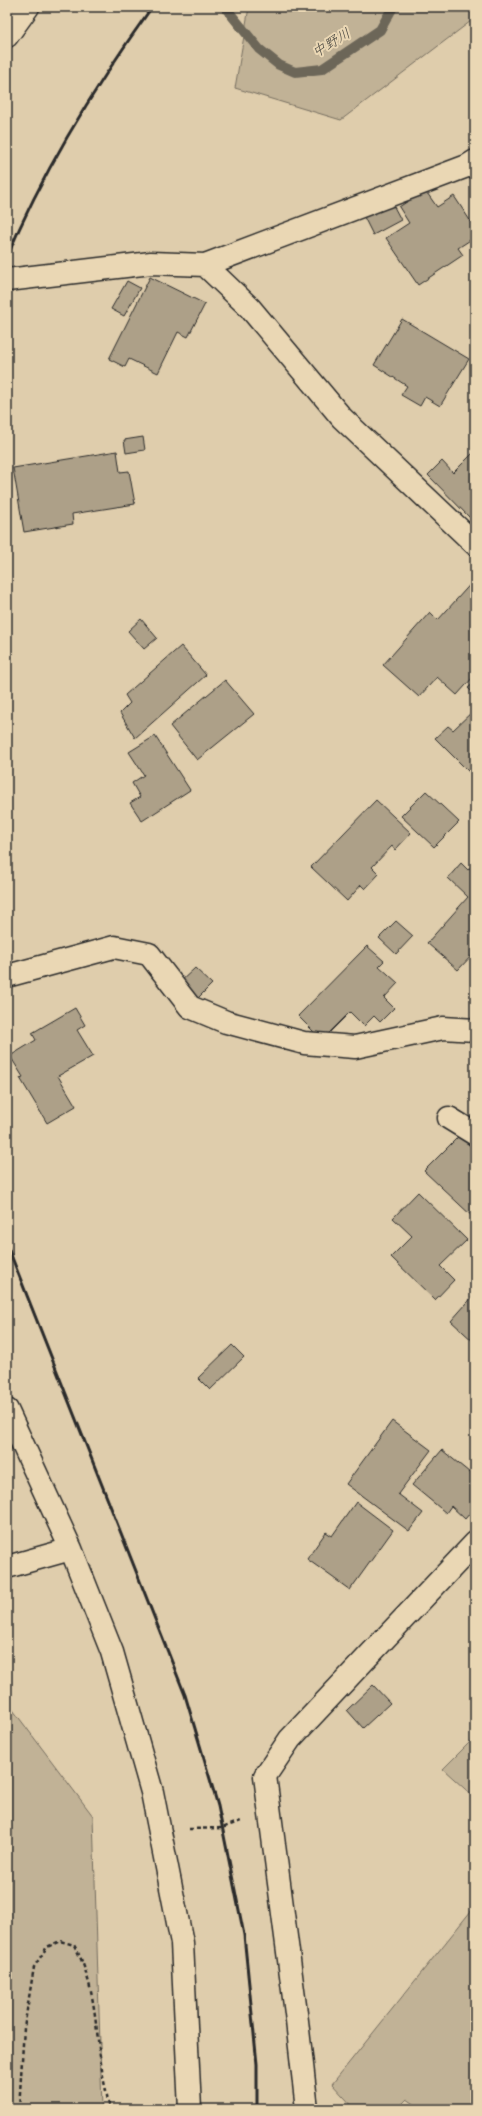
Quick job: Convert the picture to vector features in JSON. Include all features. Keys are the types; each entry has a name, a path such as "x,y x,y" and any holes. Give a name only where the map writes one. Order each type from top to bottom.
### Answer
{"street":[{"path":"7,36 28,7"},
{"path":"7,280 151,263 205,265 467,166 475,161"},
{"path":"205,265 250,308 342,418 475,544"},
{"path":"7,976 114,947 149,954 190,1007 226,1022 304,1043 356,1047 443,1028 475,1030"},
{"path":"449,1118 475,1134"},
{"path":"7,1410 71,1549 112,1652 152,1792 182,1943 190,2109"},
{"path":"307,2109 265,1776 290,1739 475,1543"},
{"path":"7,1567 71,1549"}],"path":[{"path":"186,1825 190,1829 222,1828 245,1820"},
{"path":"19,2109 24,2028 34,1967 47,1947 60,1941 74,1945 83,1961 95,2009 102,2070 110,2109"}],"shaded area":[{"path":"249,7 475,7 475,18 341,120 235,88"},
{"path":"7,1702 93,1816 102,2109 7,2109"},
{"path":"475,1737 475,1798 443,1769"},
{"path":"475,1906 475,2109 422,2109 407,2099 397,2109 355,2109 332,2084"}],"building":[{"path":"425,190 437,207 454,196 475,228 475,237 458,248 463,255 418,285 386,238 409,223 399,207"},
{"path":"392,203 401,220 373,235 364,217"},
{"path":"150,277 205,304 188,337 178,332 158,373 129,359 125,367 109,359"},
{"path":"127,281 140,288 124,316 111,309"},
{"path":"402,319 469,359 440,406 425,397 420,406 401,395 407,386 374,365"},
{"path":"143,437 145,450 126,453 124,440"},
{"path":"117,451 120,472 129,471 135,504 72,514 73,524 24,532 13,468"},
{"path":"475,451 475,515 471,519 428,475 442,461 453,473"},
{"path":"475,579 475,675 457,695 437,677 419,697 383,665 430,612 438,620"},
{"path":"141,619 157,638 144,649 128,631"},
{"path":"181,646 206,675 135,738 120,713 130,703 125,695"},
{"path":"225,680 254,714 197,760 170,726"},
{"path":"475,682 475,695 468,688"},
{"path":"475,709 475,778 435,738 448,726 453,730"},
{"path":"155,736 190,790 142,821 130,803 140,797 132,783 144,775 129,752"},
{"path":"426,791 459,822 434,847 401,816"},
{"path":"376,800 411,833 395,850 392,846 372,867 379,874 365,889 361,885 347,901 311,867"},
{"path":"475,862 475,952 458,970 427,943 468,897 448,878 461,863 468,870"},
{"path":"396,921 413,936 396,954 379,938"},
{"path":"367,946 384,961 379,966 398,983 384,998 394,1008 380,1022 374,1016 364,1026 350,1012 322,1040 298,1016"},
{"path":"195,968 212,984 197,999 180,982"},
{"path":"75,1008 85,1025 77,1030 93,1056 58,1076 76,1106 47,1123 20,1078 23,1077 10,1056 36,1040 32,1033"},
{"path":"459,1136 475,1150 475,1219 424,1171"},
{"path":"418,1192 467,1240 440,1266 454,1280 435,1300 391,1257 412,1236 393,1218"},
{"path":"475,1294 475,1343 451,1321"},
{"path":"232,1345 244,1357 210,1390 198,1378"},
{"path":"392,1421 431,1450 398,1494 423,1513 409,1531 346,1484"},
{"path":"442,1450 475,1477 475,1507 465,1519 451,1506 446,1513 412,1485"},
{"path":"356,1502 393,1530 350,1590 307,1559 326,1532 332,1536"},
{"path":"373,1685 390,1703 363,1728 347,1710"}],"waterway":[{"name":"中野川","path":"225,7 259,49 279,65 295,72 322,69 380,30 393,7"}],"railway":[{"path":"7,257 37,191 54,159 91,97 152,7"},
{"path":"7,1245 185,1695 218,1806 244,1935 257,2064 257,2109"}]}
